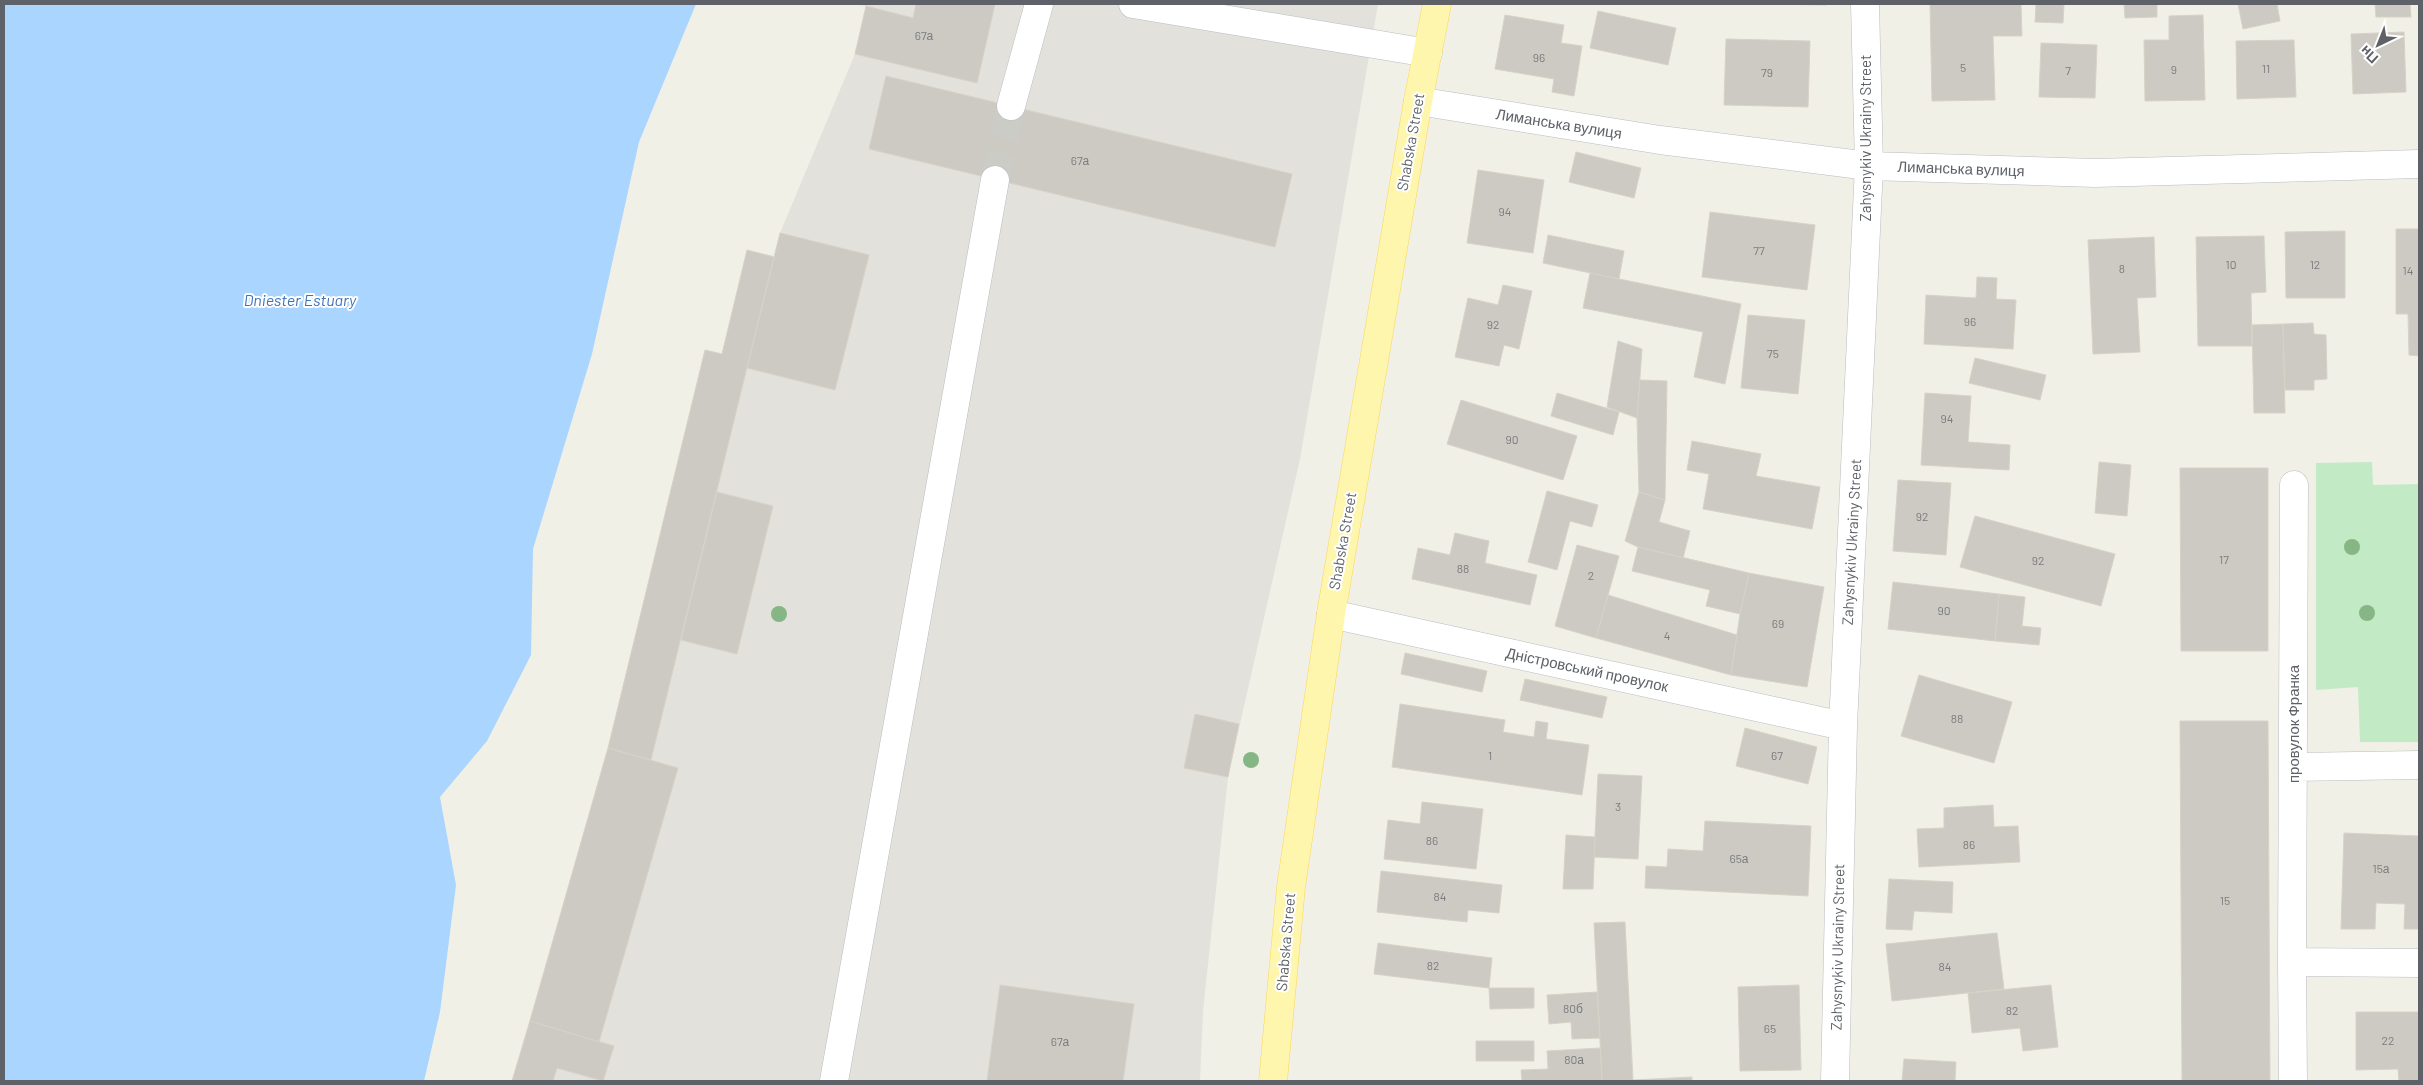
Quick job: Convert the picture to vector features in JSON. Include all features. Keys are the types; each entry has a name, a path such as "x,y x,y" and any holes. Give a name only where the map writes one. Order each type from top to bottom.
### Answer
{"main road":[{"name":"Shabska Street","path":"1273,1081 1291,887 1331,614 1418,101 1438,4"}],"street":[{"path":"1011,106 1040,4"},
{"path":"1133,4 1428,53"},
{"name":"Zahysnykiv Ukrainy Street","path":"1835,1081 1843,726 1869,166 1865,4"},
{"name":"Лиманська вулиця","path":"1418,101 1660,140 1869,166 2095,173 2419,164"},
{"path":"834,1081 995,180"},
{"name":"провулок Франка","path":"2293,1081 2294,485"},
{"name":"Дністровський провулок","path":"1331,614 1843,726"},
{"path":"2293,767 2419,766"},
{"path":"2292,962 2419,963"}],"shaded area":[{"path":"853,4 1378,4 1300,459 1228,777 1203,1011 1200,1081 512,1081 608,748 705,350 722,354 747,250 774,256 780,233 855,54 866,6"}],"green space":[{"path":"2372,462 2373,485 2419,484 2419,742 2360,742 2358,687 2316,690 2316,463"}],"water":[{"name":"Dniester Estuary","path":"4,4 696,4 639,142 592,354 533,549 531,655 487,741 440,797 456,885 440,1012 424,1081 4,1081"}],"building":[{"path":"916,4 995,4 977,83 855,54 866,6 913,18"},
{"path":"1770,4 1826,4 1826,5"},
{"path":"1930,4 2021,4 2022,36 1993,36 1995,100 1932,101"},
{"path":"2036,4 2064,4 2063,23 2035,22"},
{"path":"2124,4 2157,4 2157,17 2125,18"},
{"path":"2238,4 2277,4 2280,21 2243,29"},
{"path":"2375,4 2410,4 2411,17 2376,17"},
{"path":"1598,11 1676,28 1668,65 1590,48"},
{"path":"1505,15 1564,25 1561,43 1582,46 1574,96 1552,92 1554,79 1495,69"},
{"path":"2203,15 2205,100 2145,101 2144,40 2169,40 2169,16"},
{"path":"2404,32 2406,92 2353,94 2351,34"},
{"path":"1726,39 1810,41 1808,107 1724,105"},
{"path":"2294,40 2296,97 2237,99 2236,41"},
{"path":"2041,43 2097,45 2095,98 2039,97"},
{"path":"886,76 1292,174 1275,247 869,149"},
{"path":"1576,152 1641,168 1634,198 1569,182"},
{"path":"1478,170 1544,180 1533,253 1467,243"},
{"path":"1710,212 1815,225 1807,290 1702,277"},
{"path":"2396,229 2419,229 2419,356 2409,355 2408,314 2396,314"},
{"path":"2345,231 2345,298 2286,298 2285,232"},
{"path":"780,233 869,255 835,390 747,368"},
{"path":"1548,235 1624,251 1619,279 1543,263"},
{"path":"2264,236 2266,292 2251,293 2252,346 2198,346 2196,237"},
{"path":"2154,237 2156,297 2137,298 2140,352 2093,354 2088,240"},
{"path":"747,250 774,257 651,760 608,748 705,350 722,354"},
{"path":"1590,273 1741,304 1725,384 1694,377 1703,332 1583,308"},
{"path":"1977,277 1997,278 1996,299 2016,300 2013,349 1924,344 1926,295 1976,298"},
{"path":"1503,285 1532,291 1519,349 1504,345 1499,366 1455,357 1468,298 1498,305"},
{"path":"1748,315 1805,320 1798,394 1741,388"},
{"path":"2313,323 2314,334 2326,335 2327,379 2314,380 2314,390 2285,390 2283,324"},
{"path":"2283,324 2285,413 2254,413 2252,325"},
{"path":"1618,341 1642,349 1637,418 1607,407"},
{"path":"1975,358 2046,375 2040,400 1969,383"},
{"path":"1640,380 1667,381 1665,500 1639,492 1637,418"},
{"path":"1557,393 1619,412 1613,435 1551,416"},
{"path":"1925,393 1971,396 1968,442 2010,445 2009,470 1921,465"},
{"path":"1461,400 1577,436 1563,480 1447,444"},
{"path":"1692,441 1761,454 1756,476 1820,487 1812,529 1703,509 1709,474 1687,470"},
{"path":"2099,462 2131,465 2127,516 2095,513"},
{"path":"2180,468 2268,468 2268,651 2181,651"},
{"path":"1898,480 1951,483 1946,555 1893,551"},
{"path":"1547,491 1598,505 1592,527 1570,521 1557,570 1528,562"},
{"path":"717,492 773,506 737,654 681,640"},
{"path":"1639,492 1665,500 1659,522 1690,531 1683,558 1638,547 1625,541"},
{"path":"1975,516 2115,554 2101,606 1960,567"},
{"path":"1455,533 1489,541 1485,563 1537,575 1530,605 1412,579 1418,548 1450,555"},
{"path":"1577,545 1619,556 1596,638 1555,626"},
{"path":"1638,547 1749,573 1740,614 1706,606 1710,590 1632,571"},
{"path":"1749,573 1824,587 1807,687 1731,675 1740,614"},
{"path":"1893,582 1999,594 1995,641 1888,629"},
{"path":"1999,594 2025,597 2022,626 2041,628 2039,645 1995,641"},
{"path":"1608,595 1737,635 1731,675 1596,638"},
{"path":"1405,653 1487,671 1482,692 1401,674"},
{"path":"1919,675 2012,702 1994,763 1901,736"},
{"path":"1525,679 1607,697 1602,718 1520,700"},
{"path":"1400,704 1505,720 1503,732 1534,737 1536,721 1548,723 1546,739 1589,745 1582,795 1392,767"},
{"path":"1195,714 1239,724 1228,777 1184,768"},
{"path":"2180,721 2268,721 2270,1081 2182,1081"},
{"path":"1745,728 1817,747 1808,784 1736,766"},
{"path":"608,748 678,768 599,1042 530,1021"},
{"path":"1598,774 1642,776 1638,859 1594,857"},
{"path":"1422,802 1483,809 1476,869 1384,859 1388,820 1420,824"},
{"path":"1993,805 1994,827 2018,826 2020,862 1919,867 1917,829 1944,828 1944,808"},
{"path":"1705,821 1811,826 1808,896 1645,888 1646,866 1667,867 1668,849 1703,851"},
{"path":"2344,833 2419,836 2419,929 2404,929 2405,904 2376,903 2375,929 2341,929"},
{"path":"1566,835 1595,837 1593,889 1563,889"},
{"path":"1381,871 1502,885 1499,913 1468,910 1467,922 1377,912"},
{"path":"1889,879 1953,882 1952,913 1914,911 1912,930 1886,929"},
{"path":"1625,922 1633,1080 1692,1077 1692,1081 1602,1081 1594,923"},
{"path":"1997,933 2004,989 1892,1001 1886,944"},
{"path":"1378,943 1492,958 1489,988 1374,974"},
{"path":"1000,985 1134,1004 1123,1081 987,1081"},
{"path":"1799,985 1801,1070 1740,1071 1738,987"},
{"path":"2051,985 2058,1047 2023,1051 2020,1028 1972,1033 1968,993"},
{"path":"1489,988 1534,988 1534,1008 1490,1009"},
{"path":"1597,992 1600,1038 1572,1039 1571,1022 1549,1024 1547,995"},
{"path":"2356,1012 2419,1012 2419,1081 2399,1081 2398,1069 2356,1070"},
{"path":"530,1021 614,1046 603,1081 557,1068 553,1081 512,1081"},
{"path":"1476,1041 1534,1041 1534,1061 1476,1061"},
{"path":"1600,1048 1602,1081 1522,1081 1521,1070 1548,1069 1547,1051"},
{"path":"1904,1059 1956,1062 1955,1081 1902,1081"}],"tunnel":[{"path":"995,180 1011,106"}]}
